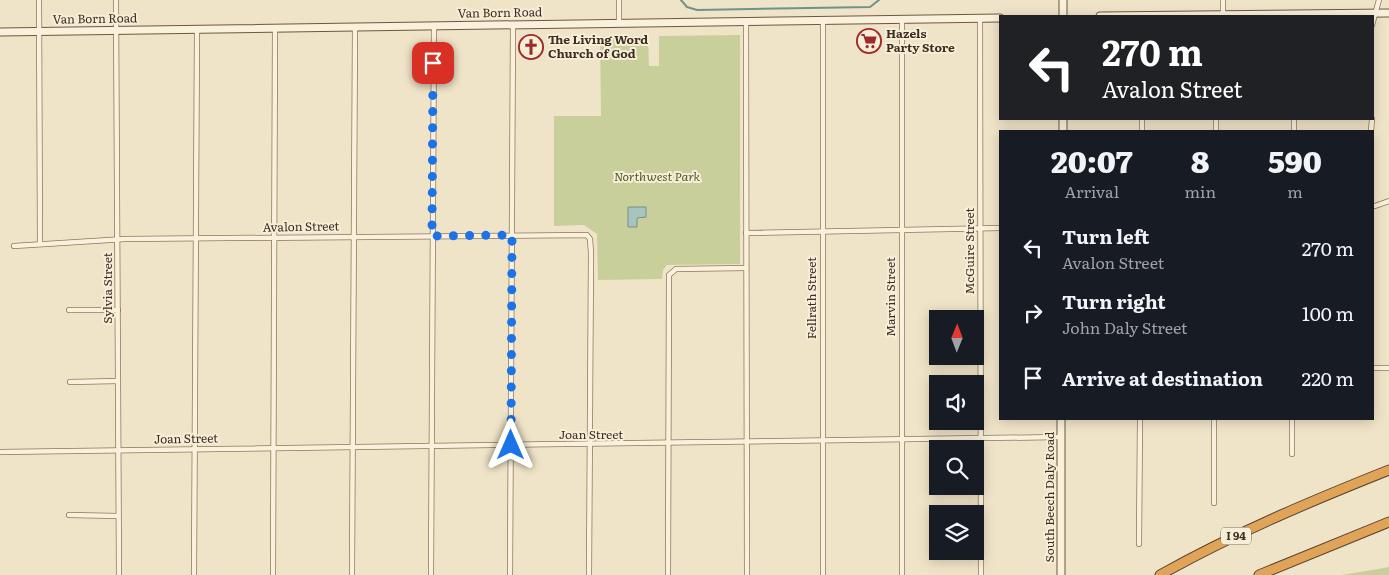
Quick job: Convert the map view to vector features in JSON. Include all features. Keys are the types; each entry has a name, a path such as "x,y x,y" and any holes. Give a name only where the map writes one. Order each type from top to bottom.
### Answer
{"highway":[{"name":"I 94","path":"1160,575 1226,540 1314,500 1389,470"},
{"path":"1259,575 1389,522"}],"main road":[{"path":"1063,0 1063,15"},
{"path":"1223,15 1389,13"},
{"name":"Van Born Road","path":"0,32 999,18"},
{"name":"South Beech Daly Road","path":"1061,420 1061,575"}],"street":[{"path":"40,0 40,244"},
{"name":"Sylvia Street","path":"116,0 119,575"},
{"path":"619,0 619,23"},
{"path":"1223,0 1223,15"},
{"path":"1374,20 1379,0"},
{"name":"McGuire Street","path":"980,18 981,575"},
{"name":"Marvin Street","path":"902,19 902,575"},
{"name":"Fellrath Street","path":"823,20 823,575"},
{"path":"746,21 747,575"},
{"path":"510,575 513,24"},
{"path":"431,575 434,26"},
{"path":"352,575 354,27"},
{"path":"273,575 275,28"},
{"path":"194,575 197,29"},
{"path":"1374,206 1389,201"},
{"path":"746,233 999,228"},
{"name":"Avalon Street","path":"14,246 196,238 583,234 588,236 591,253 589,445"},
{"path":"668,575 670,275 676,269 746,268"},
{"path":"69,310 118,310"},
{"path":"1374,368 1389,368"},
{"path":"70,382 118,382"},
{"path":"1139,544 1140,420"},
{"path":"1214,420 1214,503"},
{"path":"1292,420 1292,454"},
{"name":"Joan Street","path":"0,452 823,442 1061,437"},
{"path":"589,445 589,575"},
{"path":"70,515 118,516"}],"green space":[{"name":"Northwest Park","path":"740,35 740,264 667,265 663,270 662,279 598,280 597,234 584,225 554,226 554,116 601,116 600,36 648,36 649,66 659,66 659,36"},
{"path":"1389,567 1389,575 1342,575"}],"water":[{"path":"628,207 646,207 646,217 637,218 637,227 628,227"}],"waterway":[{"path":"681,0 687,7 697,10 870,7 879,0"}],"place":[{"name":"Hazels Party Store","path":"869,41"},
{"name":"The Living Word Church of God","path":"531,47"}],"route":[{"path":"433,63 432,236 512,235 511,445"}]}
